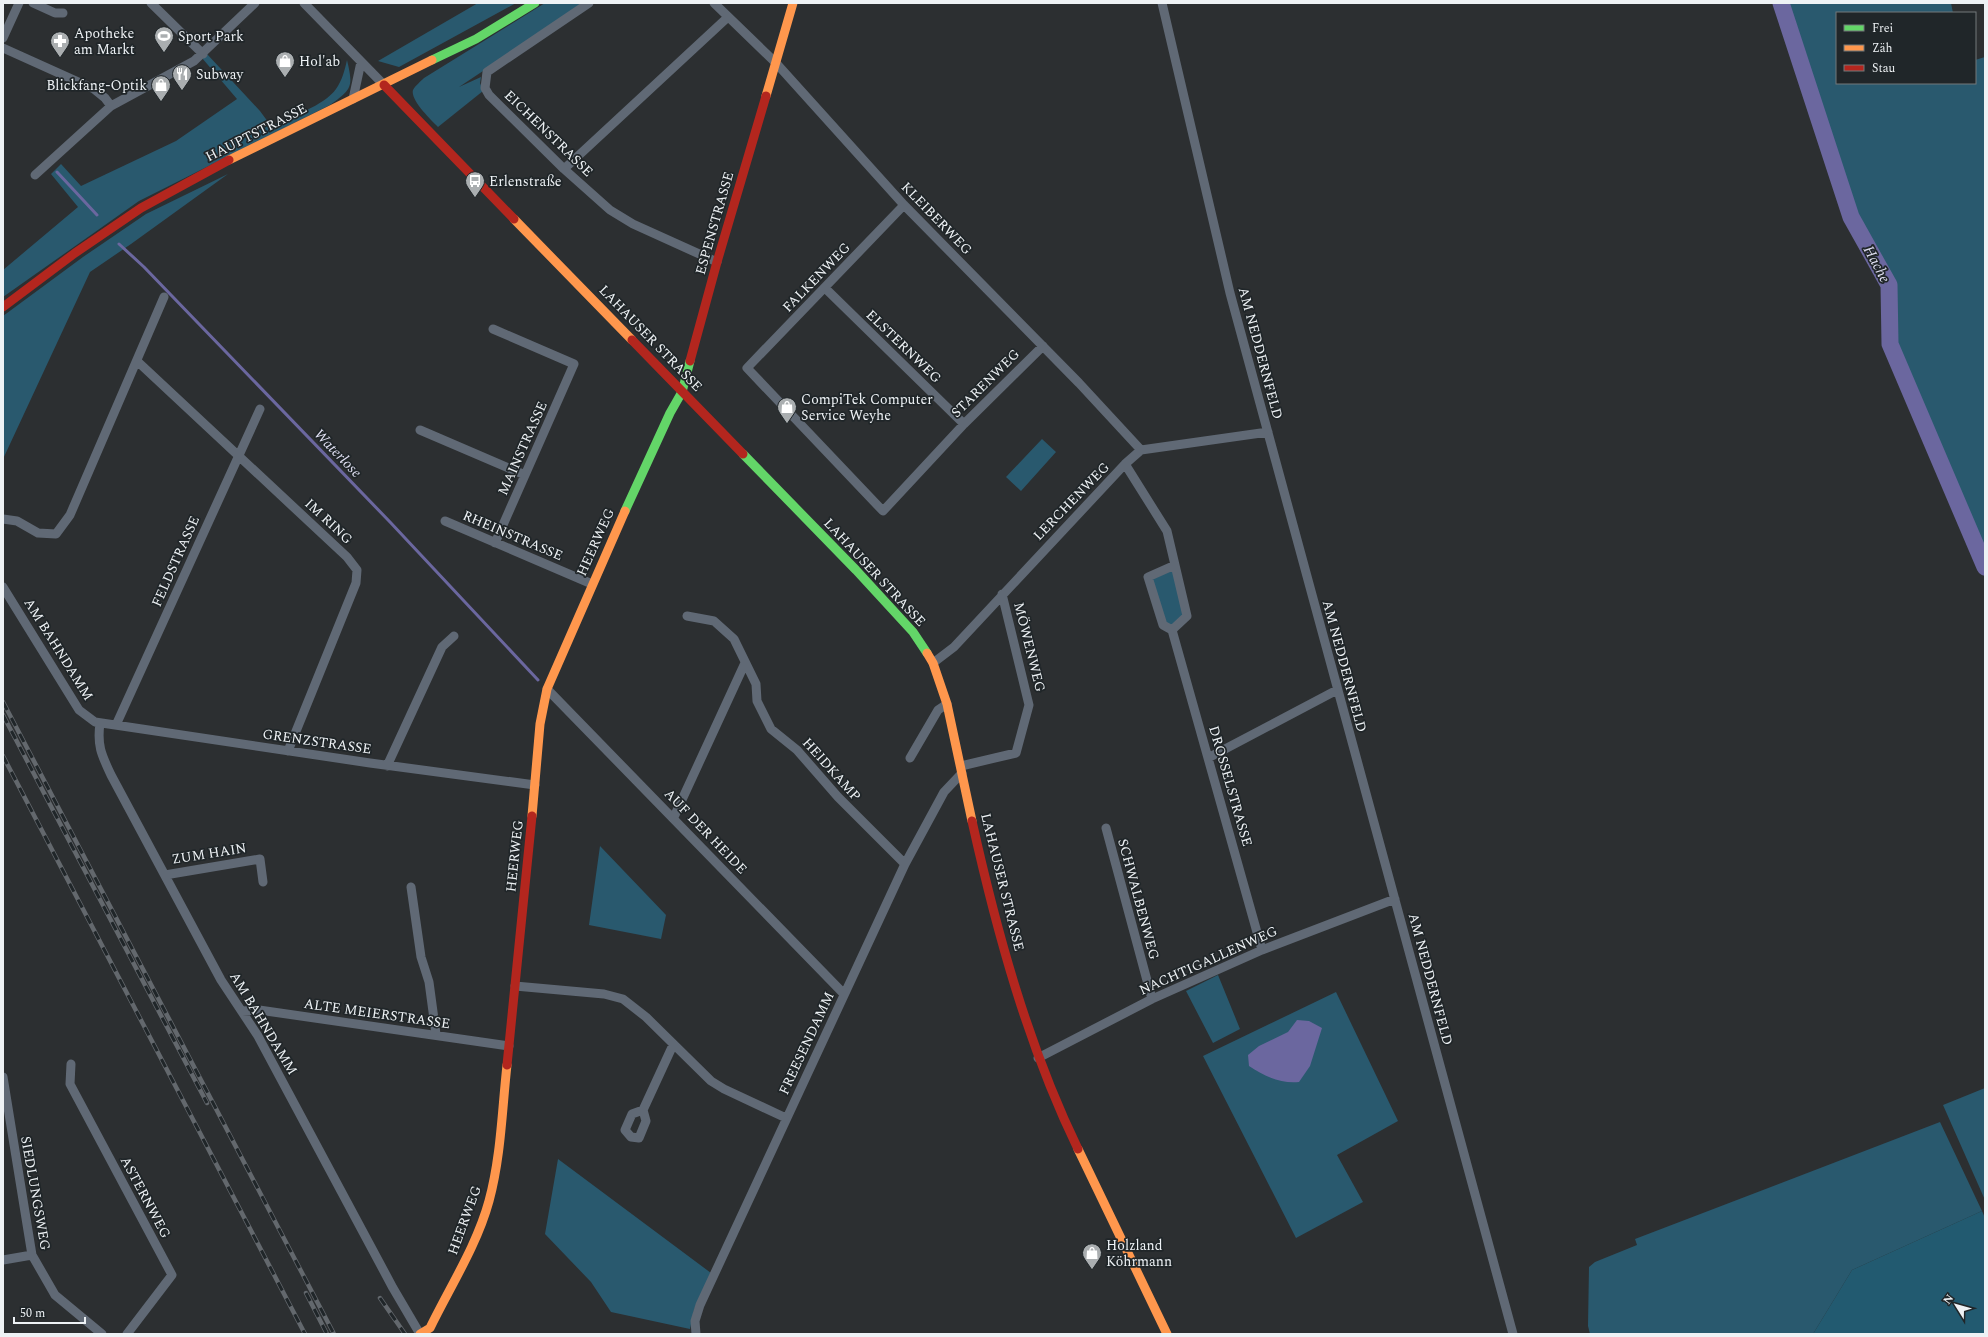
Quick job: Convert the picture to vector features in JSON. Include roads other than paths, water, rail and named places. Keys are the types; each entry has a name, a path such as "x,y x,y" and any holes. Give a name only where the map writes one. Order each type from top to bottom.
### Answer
{"street":[{"path":"3,38 19,3"},
{"path":"33,3 54,13 63,13"},
{"path":"152,3 203,54"},
{"path":"36,175 111,106 185,67 203,54 254,3"},
{"name":"LAHAUSER STRASSE","path":"304,3 856,570 913,632 932,663 947,704 987,888 1038,1058 1066,1124 1167,1334"},
{"name":"HAUPTSTRASSE","path":"3,307 75,253 141,208 228,161 476,39 535,3"},
{"name":"EICHENSTRASSE","path":"589,3 487,72 485,88 489,95 564,169 610,210 634,224 717,262"},
{"name":"KLEIBERWEG","path":"714,3 776,63 904,205 1141,450"},
{"name":"ESPENSTRASSE","path":"682,392 717,262 793,3"},
{"name":"AM NEDDERNFELD","path":"1162,3 1230,293 1513,1334"},
{"path":"564,169 728,17"},
{"path":"3,48 94,89 105,98 111,106"},
{"path":"353,99 362,62"},
{"name":"FALKENWEG","path":"883,510 747,368 904,205"},
{"name":"ELSTERNWEG","path":"825,288 964,424"},
{"path":"3,519 17,521 38,533 56,534 70,515 164,297"},
{"name":"MAINSTRASSE","path":"493,329 574,364 495,543"},
{"name":"STARENWEG","path":"883,510 964,424 1042,346"},
{"name":"IM RING","path":"137,361 347,557 357,570 356,583 288,751"},
{"name":"HEERWEG","path":"420,1334 430,1328 450,1290 473,1242 489,1201 498,1152 540,724 547,689 592,584 666,422 682,392"},
{"name":"FELDSTRASSE","path":"116,725 260,409"},
{"path":"420,430 525,475"},
{"path":"1141,450 1268,432"},
{"name":"LERCHENWEG","path":"932,663 954,647 1125,464 1141,450"},
{"path":"1125,464 1167,531 1187,616 1172,630"},
{"name":"RHEINSTRASSE","path":"445,521 592,584"},
{"name":"DROSSELSTRASSE","path":"1175,565 1148,577 1163,625 1172,630 1262,950"},
{"name":"AM BAHNDAMM","path":"3,587 78,710 97,722 100,752 221,980 258,1036 393,1288 420,1334"},
{"name":"MÖWENWEG","path":"962,769 1016,753 1030,705 1002,594"},
{"name":"HEIDKAMP","path":"687,616 714,621 734,639 756,684 758,701 770,729 797,750 838,797 905,864"},
{"path":"387,766 442,647 454,636"},
{"path":"674,817 745,663"},
{"name":"AUF DER HEIDE","path":"547,689 674,817 844,994"},
{"path":"1208,758 1337,690"},
{"path":"910,758 938,710 947,704"},
{"name":"GRENZSTRASSE","path":"97,722 387,766 535,785"},
{"name":"FREESENDAMM","path":"696,1334 695,1321 700,1305 905,864 944,792 962,769"},
{"name":"SCHWALBENWEG","path":"1106,828 1152,999"},
{"name":"ZUM HAIN","path":"165,875 260,860 263,882"},
{"path":"411,888 421,957 429,982 436,1034"},
{"name":"NACHTIGALLENWEG","path":"1038,1058 1152,999 1262,950 1395,899"},
{"path":"515,986 604,994 623,999 646,1017 711,1081 724,1089 786,1118"},
{"name":"ALTE MEIERSTRASSE","path":"242,1011 259,1010 336,1022 436,1034 509,1046"},
{"path":"643,1110 673,1045"},
{"name":"ASTERNWEG","path":"71,1064 70,1084 172,1275 127,1334"},
{"name":"SIEDLUNGSWEG","path":"3,1077 12,1140 32,1255 54,1295 102,1334"},
{"path":"3,1143 12,1140"},
{"path":"3,1260 32,1255"}],"waterway":[{"name":"Hache","path":"1781,3 1851,217 1889,285 1890,344 1985,567"},
{"name":"Waterlose","path":"57,172 97,215"},
{"name":"Waterlose","path":"119,244 144,267 390,522 538,680"}],"railway":[{"path":"3,702 334,1334"},
{"path":"3,715 207,1103"},
{"path":"3,756 305,1334"},
{"path":"306,1293 327,1334"},
{"path":"380,1298 405,1334"}],"place":[{"name":"Sport Park","path":"164,53"},
{"name":"Apotheke am Markt","path":"60,58"},
{"name":"Hol'ab","path":"285,78"},
{"name":"Subway","path":"182,91"},
{"name":"Blickfang-Optik","path":"161,102"},
{"name":"Erlenstraße","path":"475,198"},
{"name":"CompiTek Computer Service Weyhe","path":"787,424"},
{"name":"Holzland Köhrmann","path":"1092,1270"}]}
